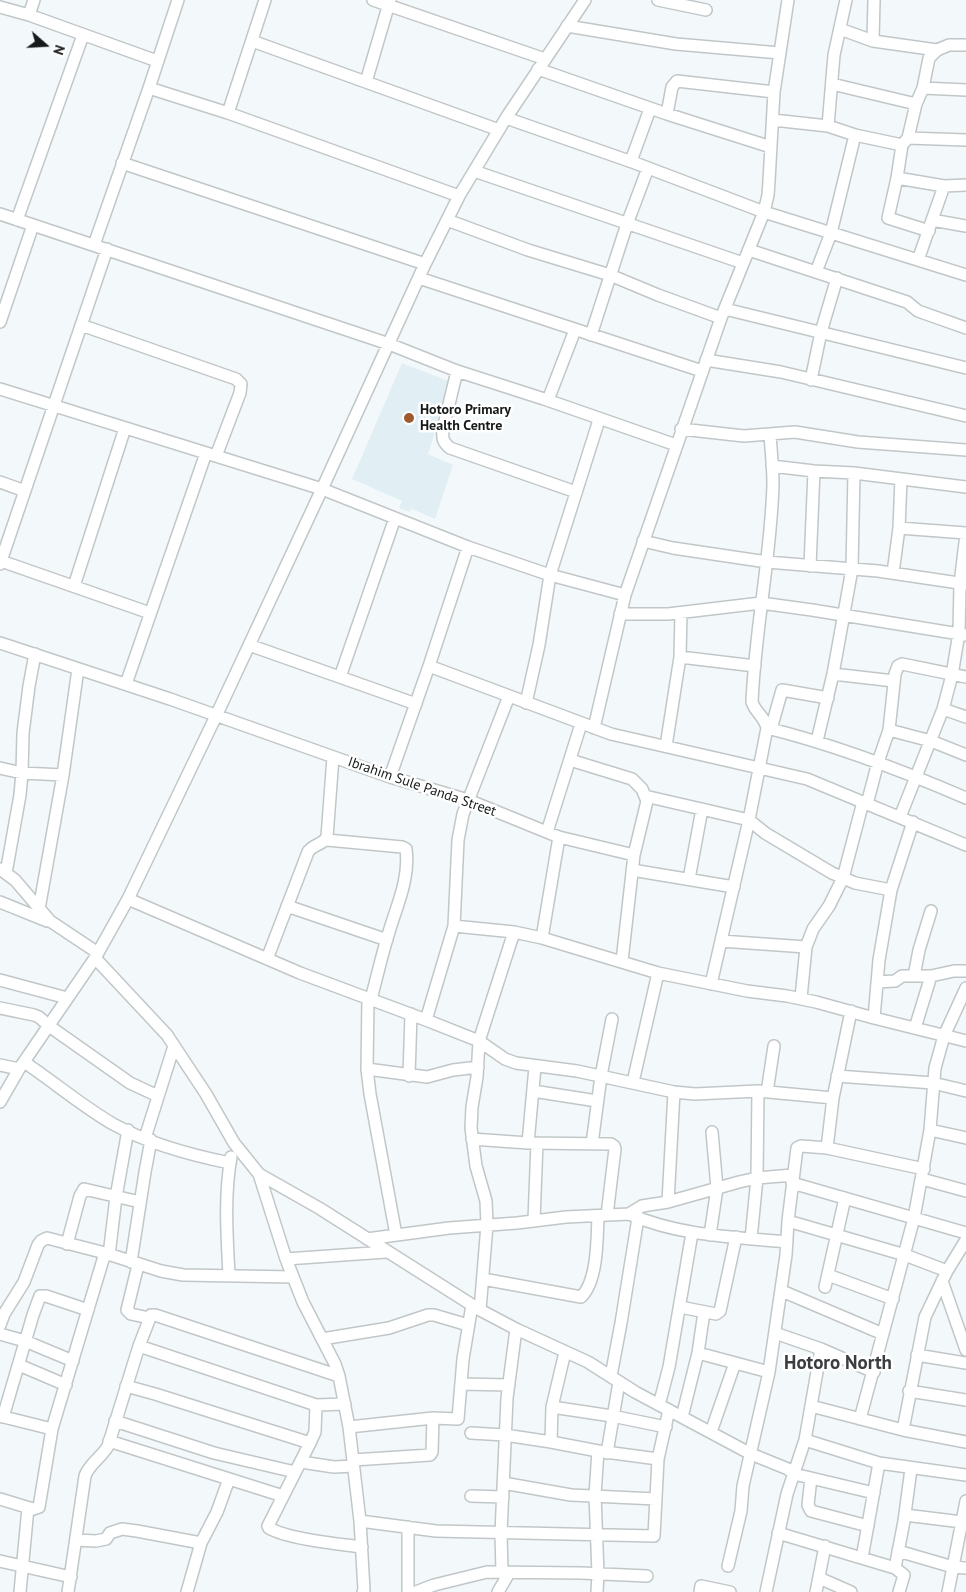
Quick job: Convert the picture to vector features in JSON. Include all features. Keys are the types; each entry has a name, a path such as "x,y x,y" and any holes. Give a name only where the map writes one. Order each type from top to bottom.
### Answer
{"street":[{"path":"29,15 34,0"},
{"path":"94,245 178,0"},
{"path":"228,113 265,0"},
{"path":"373,0 389,3 545,59"},
{"path":"0,1102 21,1066 97,955 128,898 216,716 425,264 459,196 506,118 584,0"},
{"path":"658,0 706,10"},
{"path":"594,728 625,595 702,371 764,212 768,195 774,92 788,0"},
{"path":"828,126 834,56 846,0"},
{"path":"873,41 874,0"},
{"path":"366,82 389,3"},
{"path":"0,9 29,15 158,61"},
{"path":"567,26 676,44 780,54"},
{"path":"840,29 873,41 937,50"},
{"path":"17,220 83,35"},
{"path":"252,40 499,130"},
{"path":"966,45 949,45 937,50 929,58 923,88 905,141 888,218 930,226 966,226"},
{"path":"538,69 650,109 771,147"},
{"path":"668,114 672,87 677,81 774,92"},
{"path":"832,84 916,104"},
{"path":"149,88 228,113 459,196"},
{"path":"923,88 966,90"},
{"path":"631,161 650,109"},
{"path":"506,118 631,161 764,212 966,275"},
{"path":"772,120 828,126 855,135 905,141 966,140"},
{"path":"816,272 831,233 855,135"},
{"path":"122,163 425,264"},
{"path":"591,335 627,224 648,168"},
{"path":"474,171 743,263"},
{"path":"897,178 944,186 966,185"},
{"path":"918,260 944,186"},
{"path":"0,214 389,344 457,371 548,400 599,420 676,445"},
{"path":"447,220 528,250 610,275 658,295 723,314 821,332 966,368"},
{"path":"0,322 4,294 33,225"},
{"path":"107,249 0,563 74,586 150,613"},
{"path":"749,250 907,302 918,311 966,328"},
{"path":"420,278 702,371"},
{"path":"811,380 821,332 837,278"},
{"path":"81,325 236,379 241,384 240,393 211,455 150,613 126,684"},
{"path":"548,400 575,330"},
{"path":"706,360 781,372 966,416"},
{"path":"457,371 443,430 442,439 444,444 450,448 576,492"},
{"path":"0,389 322,489 468,547 550,575 625,595"},
{"path":"526,703 540,645 550,575 599,420"},
{"path":"74,586 125,428"},
{"path":"681,429 744,436 795,432 858,442 966,450"},
{"path":"770,434 773,485 767,562 755,666 752,702 754,706 763,717 769,729 817,741 878,762 966,798"},
{"path":"772,466 854,473 966,487"},
{"path":"810,566 814,471"},
{"path":"817,741 833,674 852,568 854,473"},
{"path":"893,573 899,528 901,479"},
{"path":"0,482 25,491"},
{"path":"340,677 395,518"},
{"path":"899,528 966,534 962,634 943,709 900,817"},
{"path":"643,541 673,548 767,562 852,568 963,584"},
{"path":"390,777 468,547"},
{"path":"620,614 681,613 761,604 962,634"},
{"path":"666,746 680,657 681,613"},
{"name":"Ibrahim Sule Panda Street","path":"0,643 126,684 390,777 468,800 559,837 634,855"},
{"path":"249,645 416,704"},
{"path":"35,654 23,733 22,773 3,871 15,880 50,922"},
{"path":"680,657 755,666"},
{"path":"801,998 806,947 813,929 829,906 843,878 889,730 896,668 902,664 966,677"},
{"path":"429,666 611,734 806,780 966,845"},
{"path":"39,909 63,775 78,669"},
{"path":"833,674 894,681"},
{"path":"711,984 749,820 758,768 782,690 828,698"},
{"path":"426,1020 454,926 458,840 463,814 509,696"},
{"path":"943,709 966,716"},
{"path":"547,832 581,724"},
{"path":"889,730 931,741 966,755"},
{"path":"327,840 333,757"},
{"path":"570,760 632,779 642,789 645,796 646,803 634,855 622,961"},
{"path":"0,768 22,773 63,775"},
{"path":"645,796 749,820 765,833 843,878 855,883 891,890"},
{"path":"689,879 702,809"},
{"path":"874,1018 879,960 891,890 913,822"},
{"path":"542,938 559,837"},
{"path":"266,959 310,848 327,840 402,847 406,849 406,873 403,888 370,999 367,1069 396,1235"},
{"path":"632,870 734,887"},
{"path":"128,898 300,974 479,1041 505,1059 516,1063 577,1071 674,1092 695,1094 762,1092 833,1098"},
{"path":"0,902 50,922 97,955 167,1035 206,1094 234,1143 259,1174 286,1259 303,1302 340,1376 349,1427 360,1521 363,1592"},
{"path":"287,906 387,940"},
{"path":"914,976 919,950 931,911"},
{"path":"454,926 514,932 542,938 658,972 747,991 801,998 966,1041"},
{"path":"349,1427 433,1418 458,1419 462,1359 468,1325 476,1308 483,1279 487,1225 486,1201 476,1166 471,1128 479,1041 514,932"},
{"path":"721,941 806,947"},
{"path":"877,982 895,980 902,976 931,976 954,971 966,971"},
{"path":"633,1082 658,972"},
{"path":"915,1028 931,976"},
{"path":"0,980 67,998"},
{"path":"860,1419 914,1218 930,1130 935,1068 944,1036 966,988"},
{"path":"0,1008 39,1017 130,1083 158,1096"},
{"path":"827,1148 833,1098 851,1011"},
{"path":"409,1076 410,1014"},
{"path":"592,1144 601,1076 612,1020"},
{"path":"149,1318 131,1314 127,1310 148,1139 158,1096 174,1046"},
{"path":"751,1239 762,1092 774,1046"},
{"path":"0,1065 21,1066 106,1119 148,1139 190,1155 230,1163"},
{"path":"367,1069 427,1077 453,1070 478,1067"},
{"path":"534,1220 533,1090 535,1067"},
{"path":"838,1076 933,1083 966,1091"},
{"path":"533,1090 598,1101"},
{"path":"668,1202 674,1092"},
{"path":"0,1500 33,1509 38,1507 52,1430 107,1254 128,1130"},
{"path":"930,1130 966,1138"},
{"path":"710,1235 717,1188 712,1132"},
{"path":"472,1139 533,1143 611,1144 616,1149 595,1260 586,1292 581,1297 483,1279"},
{"path":"229,1275 227,1233 230,1163 234,1143"},
{"path":"728,1566 741,1511 743,1486 752,1454 769,1372 782,1291 797,1148 801,1146 827,1148 923,1174 966,1191"},
{"path":"259,1174 319,1208 476,1308 516,1329 588,1362 659,1405 752,1454 788,1469 794,1474 874,1493"},
{"path":"597,1592 595,1495 612,1416 633,1216 642,1206 668,1202 757,1178 793,1179 845,1198 966,1233"},
{"path":"67,1244 80,1196 84,1190 140,1202"},
{"path":"845,1198 826,1281 893,1300"},
{"path":"368,1239 534,1220 602,1215 633,1216 659,1226 692,1233 788,1242"},
{"path":"788,1221 904,1255 945,1276 962,1326 966,1350"},
{"path":"659,1405 669,1366 692,1233"},
{"path":"680,1307 716,1314 720,1311 736,1237"},
{"path":"0,1325 4,1314 24,1282 41,1241 47,1238 161,1271 183,1275 293,1277"},
{"path":"903,1430 925,1317 945,1276 966,1240"},
{"path":"286,1259 386,1252"},
{"path":"782,1291 883,1334"},
{"path":"52,1430 2,1416 19,1365 32,1315 40,1296 46,1296 88,1310"},
{"path":"682,1417 698,1353 704,1312"},
{"path":"68,1592 87,1470 104,1453 109,1441 139,1346 151,1315 340,1376"},
{"path":"322,1339 389,1328 428,1315 468,1325"},
{"path":"498,1592 505,1572 501,1533 505,1435 516,1329"},
{"path":"775,1333 821,1349 874,1372"},
{"path":"0,1334 25,1341 73,1362"},
{"path":"139,1346 316,1405 345,1404"},
{"path":"766,1592 786,1494 805,1440 821,1349"},
{"path":"551,1442 552,1406 565,1352"},
{"path":"698,1353 769,1372"},
{"path":"917,1355 966,1363"},
{"path":"711,1432 735,1363"},
{"path":"19,1365 66,1385"},
{"path":"461,1384 509,1385"},
{"path":"126,1386 310,1443"},
{"path":"910,1391 966,1400"},
{"path":"316,1405 315,1432 270,1520 269,1528 279,1532 336,1544 362,1547"},
{"path":"552,1406 612,1416 666,1428"},
{"path":"811,1406 903,1430 966,1442"},
{"path":"360,1521 436,1531 654,1536 658,1459 670,1410"},
{"path":"115,1421 214,1452 298,1467 334,1467 353,1463 430,1455 432,1452 433,1418"},
{"path":"471,1433 505,1435 603,1452 658,1459"},
{"path":"805,1440 879,1463 966,1475"},
{"path":"109,1441 283,1496"},
{"path":"862,1558 879,1463"},
{"path":"895,1568 905,1515 911,1468"},
{"path":"811,1478 808,1505 811,1511 868,1526"},
{"path":"187,1592 201,1543 217,1512 229,1479"},
{"path":"504,1483 571,1495 656,1499"},
{"path":"471,1496 503,1497"},
{"path":"948,1592 966,1500"},
{"path":"20,1592 28,1508"},
{"path":"905,1515 964,1518"},
{"path":"408,1527 408,1592"},
{"path":"76,1540 96,1541 106,1539 110,1533 122,1529 201,1543"},
{"path":"778,1533 895,1568 904,1574 899,1592"},
{"path":"816,1592 825,1546"},
{"path":"898,1551 953,1567 966,1568"},
{"path":"0,1561 71,1576"},
{"path":"416,1592 434,1585 487,1572 646,1576"},
{"path":"819,1578 851,1592"},
{"path":"700,1592 701,1586 730,1592"}],"shaded area":[{"name":"Hotoro Primary Health Centre","path":"402,363 451,382 428,454 453,465 435,519 412,509 409,512 399,508 402,501 352,479"}],"place":[{"name":"Hotoro Primary Health Centre","path":"409,418"}],"district":[{"name":"Hotoro North","path":"838,1364"}]}
